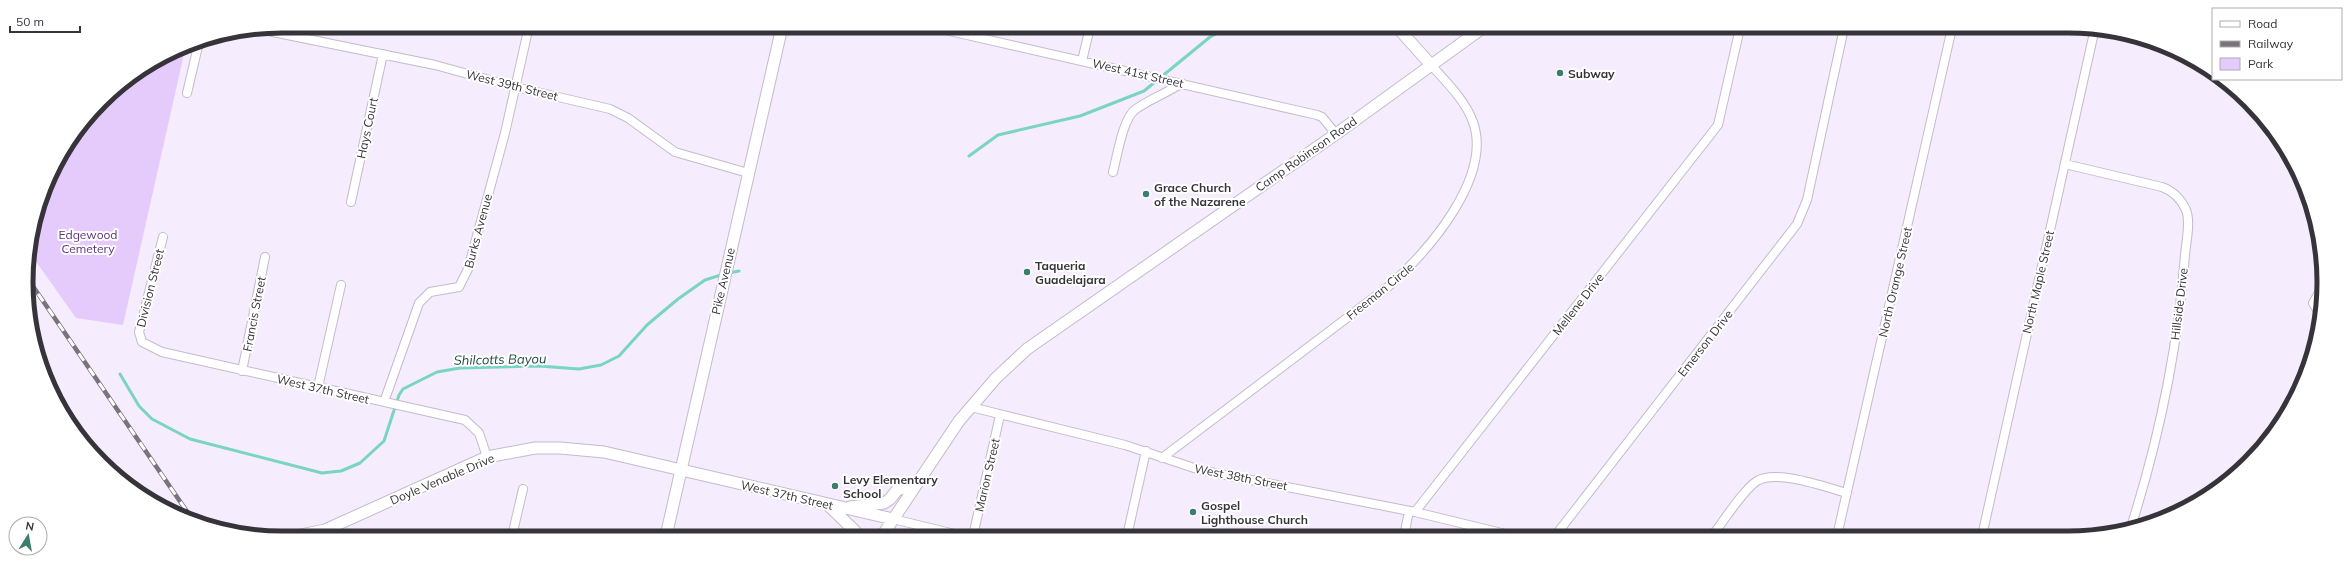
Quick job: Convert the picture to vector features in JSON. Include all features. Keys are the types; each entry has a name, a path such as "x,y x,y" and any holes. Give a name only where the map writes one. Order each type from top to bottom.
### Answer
{"main road":[{"name":"Pike Avenue","path":"667,531 781,33"},
{"path":"1402,33 1432,66"},
{"name":"Camp Robinson Road","path":"885,531 970,407 996,378 1037,341 1336,134 1477,33"},
{"name":"Doyle Venable Drive","path":"330,531 487,457 535,448 582,449 681,470"},
{"name":"West 37th Street","path":"681,470 893,519"},
{"path":"845,508 884,503 890,499 897,490 916,484"},
{"path":"828,504 855,531"}],"street":[{"name":"West 39th Street","path":"279,33 435,65 515,87 610,109 628,118 675,152 748,173"},
{"name":"Burks Avenue","path":"386,403 419,303 430,292 459,287 464,281 503,140 527,33"},
{"name":"West 41st Street","path":"958,33 1153,76 1317,115 1322,118 1336,134"},
{"path":"1082,61 1089,33"},
{"name":"Mellene Drive","path":"1412,512 1718,126 1739,33"},
{"name":"Emerson Drive","path":"1558,531 1790,236 1804,210 1843,33"},
{"name":"North Orange Street","path":"1838,531 1951,33"},
{"name":"North Maple Street","path":"1983,531 2094,35"},
{"path":"187,93 198,48"},
{"name":"Hays Court","path":"351,202 383,54"},
{"name":"Freeman Circle","path":"1162,458 1389,286 1415,263 1444,227 1461,197 1474,166 1477,144 1474,125 1467,109 1432,66"},
{"path":"1113,172 1128,118 1134,109 1163,95 1182,83"},
{"name":"Hillside Drive","path":"2065,164 2162,187 2178,198 2187,215 2184,268 2169,373 2151,458 2132,523"},
{"name":"Division Street","path":"140,340 140,332 163,237"},
{"name":"Francis Street","path":"242,371 265,257"},
{"path":"318,387 341,285"},
{"path":"2315,307 2313,303 2316,298"},
{"name":"West 37th Street","path":"140,340 149,347 162,352 464,420 479,433 487,457"},
{"name":"West 38th Street","path":"970,407 1146,451 1162,458 1200,470 1313,491 1493,531"},
{"name":"Marion Street","path":"974,531 1000,415"},
{"path":"1128,531 1146,451"},
{"path":"1716,531 1751,487 1763,478 1775,476 1847,493"},
{"path":"513,531 523,489"},
{"path":"1406,531 1412,512"},
{"name":"West 37th Street","path":"893,519 942,531"}],"green space":[{"name":"Edgewood Cemetery","path":"184,53 123,325 76,318 34,259 41,218 52,187 66,157 84,130 106,106 130,84 157,66"}],"waterway":[{"path":"969,156 998,135 1080,116 1144,91 1210,37 1218,33"},
{"name":"Shilcotts Bayou","path":"729,273 739,271"},
{"name":"Shilcotts Bayou","path":"120,374 139,406 152,419 190,439 322,473 341,471 360,463 384,441 399,395 403,389 437,372 460,368 539,366 579,369 601,365 619,356 647,325 678,299 705,280 724,274"}],"railway":[{"path":"33,287 187,512"}],"place":[{"name":"Subway","path":"1560,73"},
{"name":"Grace Church of the Nazarene","path":"1146,194"},
{"name":"Taqueria Guadelajara","path":"1027,272"},
{"name":"Levy Elementary School","path":"835,486"},
{"name":"Gospel Lighthouse Church","path":"1193,512"}]}
